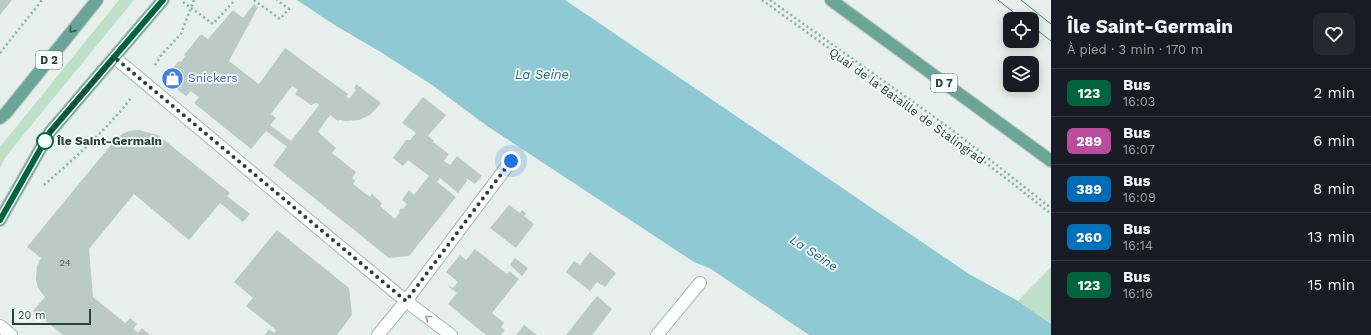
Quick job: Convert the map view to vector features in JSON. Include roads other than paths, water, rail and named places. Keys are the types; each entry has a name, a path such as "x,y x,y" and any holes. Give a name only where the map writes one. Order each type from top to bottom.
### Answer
{"main road":[{"name":"D 2","path":"0,118 6,113 97,0"},
{"path":"0,220 50,132 164,0"},
{"name":"D 7","path":"832,2 1051,161"}],"street":[{"path":"114,57 406,301 451,335"},
{"path":"378,335 406,301 511,161"},
{"path":"657,335 700,283"},
{"path":"0,326 11,335"}],"water":[{"name":"La Seine","path":"297,0 565,0 969,274 1018,301 1051,324 1051,335 809,335 711,269 694,262 487,126 432,85"}],"tram line":[{"path":"998,0 1013,12"},
{"path":"1021,0 1051,24"},
{"path":"1039,32 1051,41"}],"place":[{"name":"Snickers","path":"172,78"},
{"name":"Île Saint-Germain","path":"45,141"}]}
